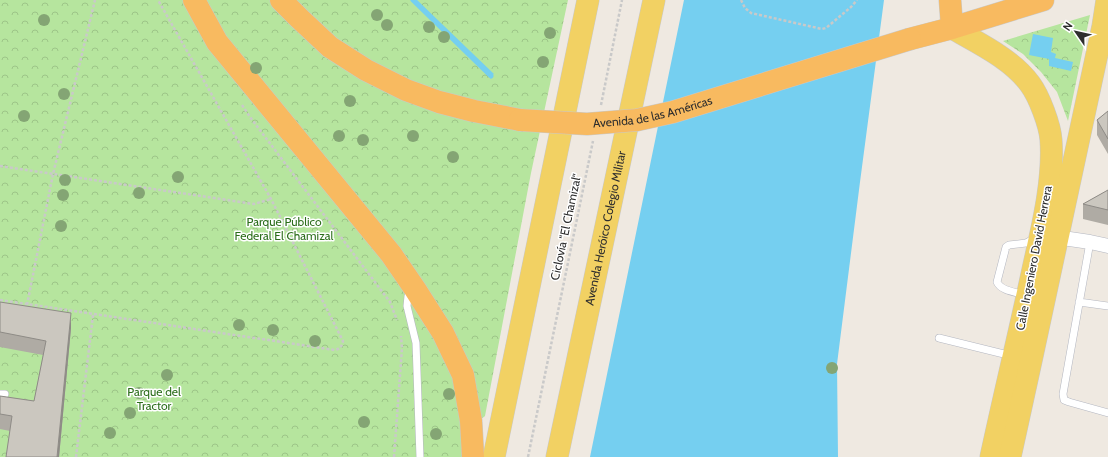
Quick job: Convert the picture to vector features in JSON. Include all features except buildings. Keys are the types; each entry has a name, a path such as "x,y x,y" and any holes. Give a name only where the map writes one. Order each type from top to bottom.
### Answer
{"highway":[{"path":"194,0 217,42 391,254 443,333 463,375 471,421 473,457"},
{"name":"Avenida de las Américas","path":"281,0 330,47 366,70 406,90 439,102 520,120 587,124 637,120 673,112 910,39 952,28 1031,2"},
{"path":"950,0 952,28"}],"main road":[{"path":"494,457 588,0"},
{"name":"Avenida Heróico Colegio Militar","path":"557,457 654,0"},
{"name":"Calle Ingeniero David Herrera","path":"991,457 1022,358 1059,187 1103,26 1107,0"},
{"name":"Calle Ingeniero David Herrera","path":"952,28 1014,67 1030,83 1038,98 1051,139 1059,187"},
{"name":"Calle Ingeniero David Herrera","path":"1010,457 1022,358 1027,296 1049,236"}],"street":[{"path":"1049,236 1108,246"}],"lane":[{"path":"1027,296 1002,288 997,282 1006,247 1049,236"},
{"path":"1090,242 1063,394 1064,400 1108,413"},
{"path":"415,289 408,296 407,306 416,343 420,457"},
{"path":"1079,302 1108,306"},
{"path":"939,338 1022,358"}],"path":[{"path":"27,304 53,174 95,0"},
{"path":"0,300 335,350 339,349 342,345 343,341 271,199 158,0"},
{"path":"600,108 622,0"},
{"path":"741,0 745,8 751,13 822,29 826,28 857,0"},
{"path":"242,104 390,302 398,322"},
{"name":"Ciclovía \"El Chamizal\"","path":"528,457 594,139"},
{"path":"0,166 254,204 271,199"},
{"path":"76,457 93,315"},
{"path":"394,457 402,348 401,335"}],"green space":[{"name":"Parque Público Federal El Chamizal","path":"0,0 568,0 531,173 485,416 463,432 463,457 0,457"},
{"path":"1090,15 1068,121 1057,92 1041,72 1023,54 1003,41"}],"water":[{"path":"413,0 417,0 494,74 491,76"},
{"path":"684,0 884,0 837,364 838,457 590,457"},
{"path":"1033,34 1053,38 1051,52 1056,54 1055,58 1073,62 1071,71 1049,66 1049,59 1029,55"}],"waterway":[{"path":"413,0 491,76"}],"park label":[{"name":"Parque del Tractor","path":"154,399"}]}
